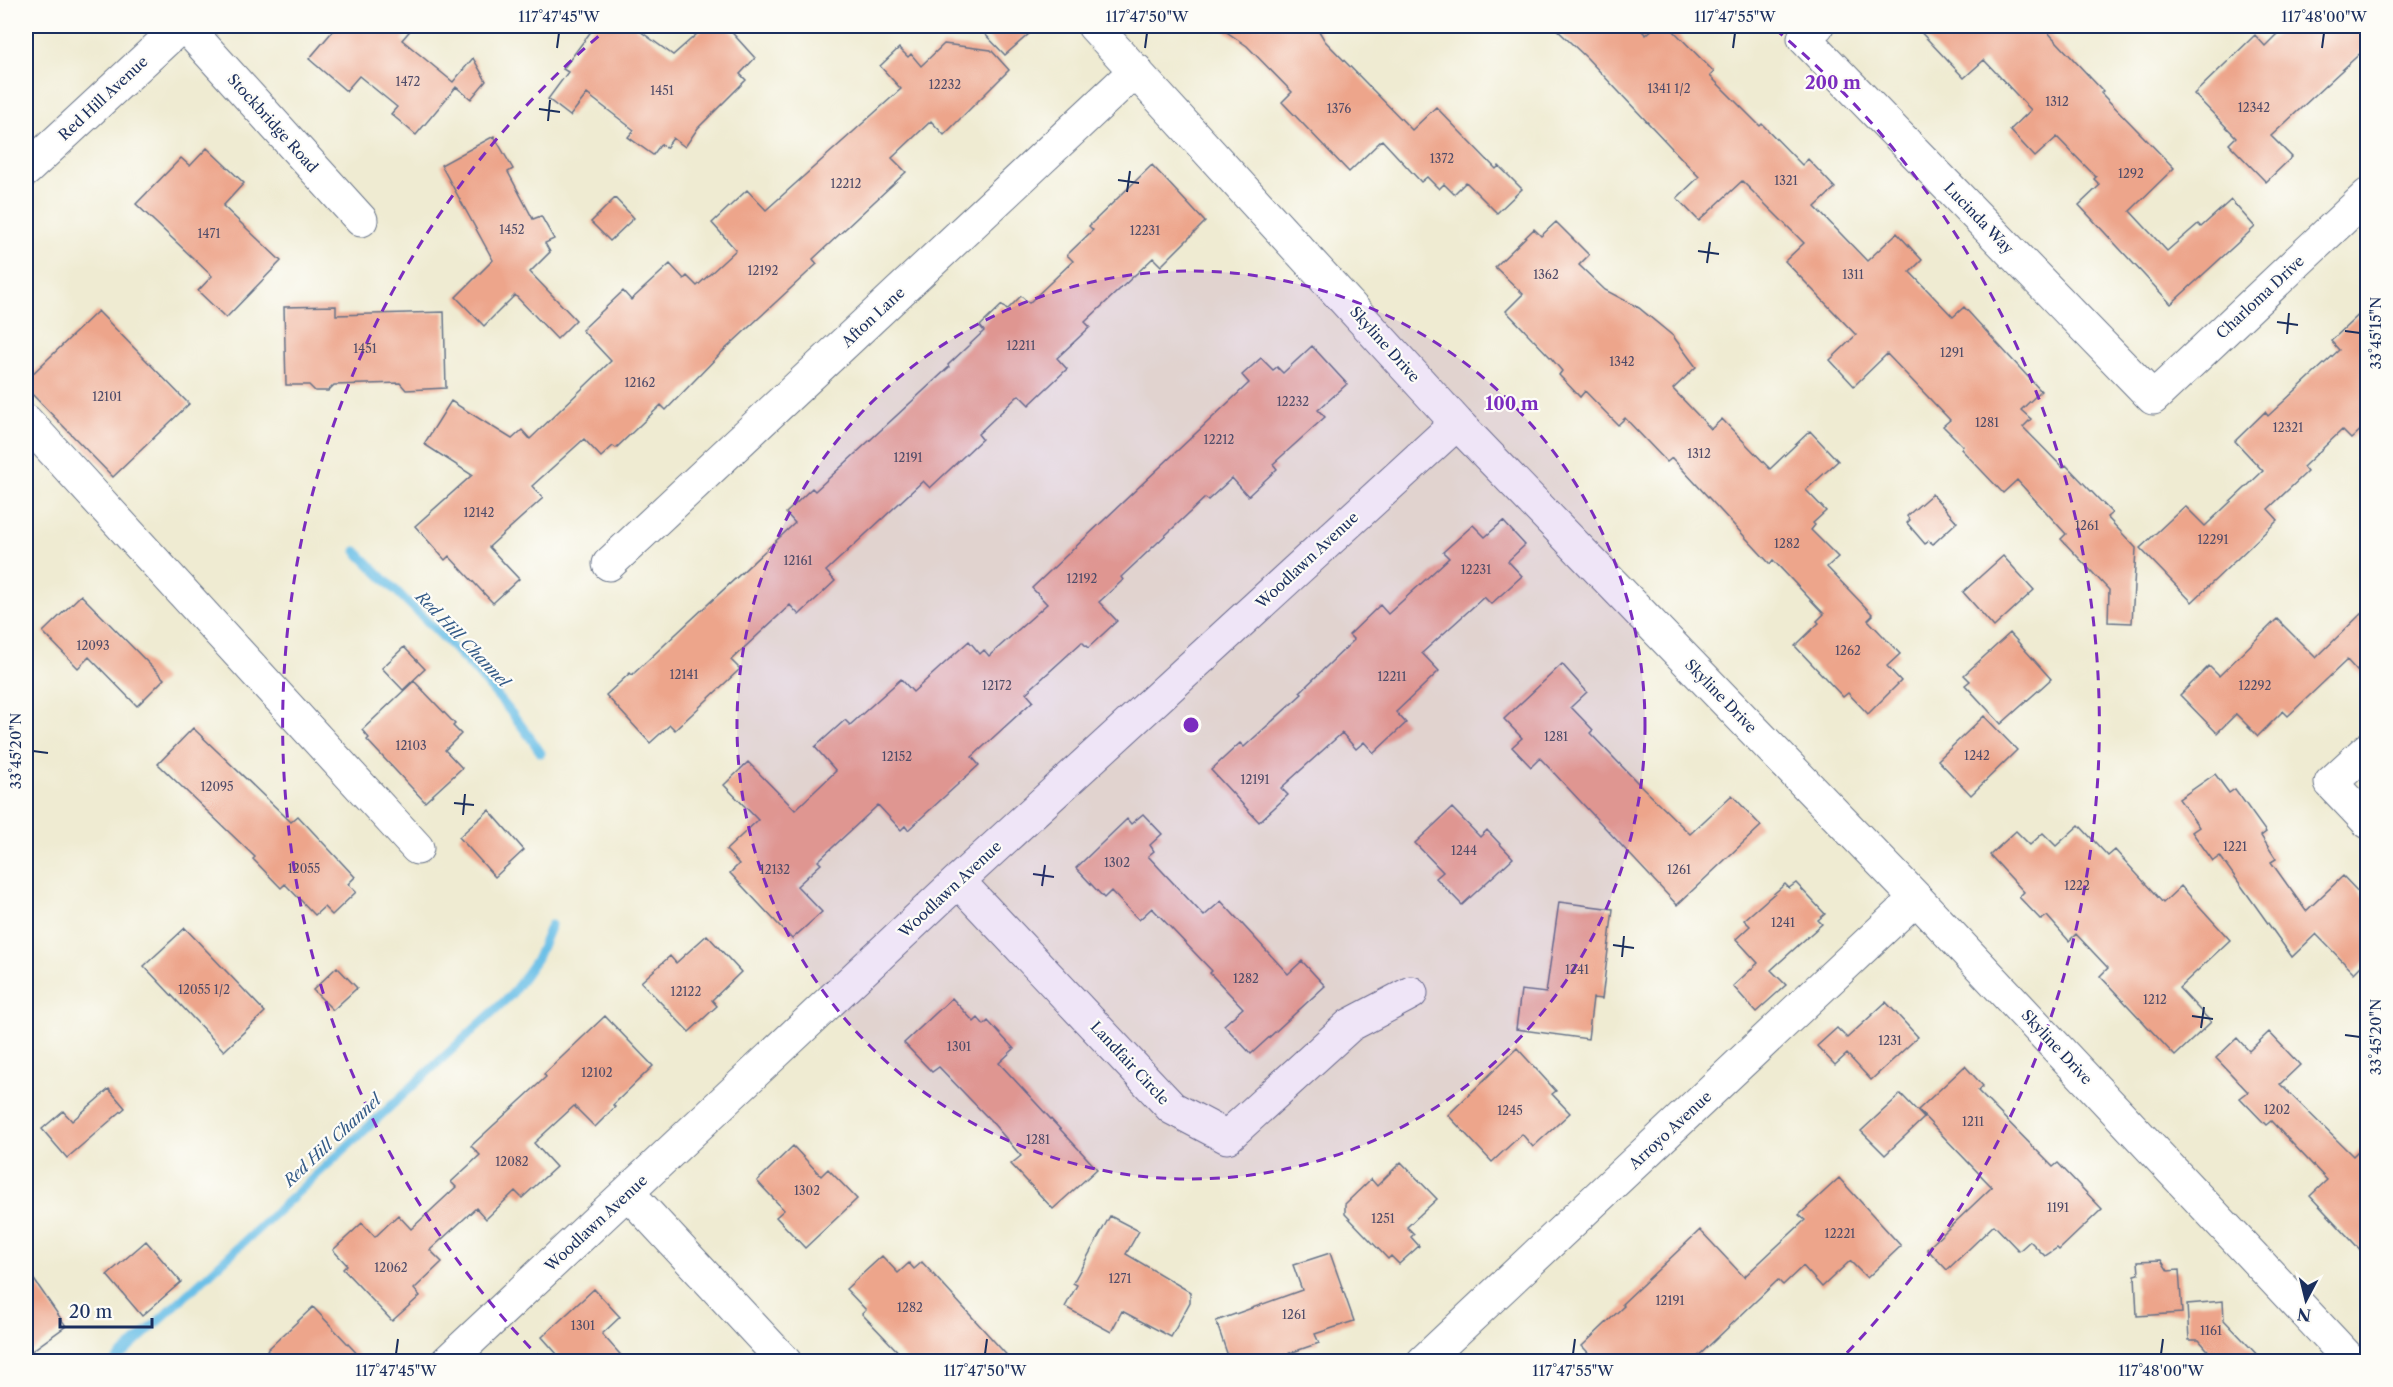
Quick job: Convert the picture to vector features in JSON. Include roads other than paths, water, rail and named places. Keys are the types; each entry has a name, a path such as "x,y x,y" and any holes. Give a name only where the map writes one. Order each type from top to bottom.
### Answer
{"street":[{"name":"Red Hill Avenue","path":"26,170 183,26"},
{"name":"Stockbridge Road","path":"183,26 362,220"},
{"name":"Skyline Drive","path":"1094,26 1457,423 1916,898 2352,1362"},
{"name":"Lucinda Way","path":"1811,32 2153,398"},
{"name":"Afton Lane","path":"609,564 1136,70"},
{"name":"Charloma Drive","path":"2153,398 2367,195"},
{"path":"26,421 417,848"},
{"name":"Woodlawn Avenue","path":"447,1362 958,881 1457,423"},
{"path":"2367,749 2331,783 2367,822"},
{"name":"Landfair Circle","path":"958,881 1172,1108 1227,1137 1350,1025 1411,993"},
{"name":"Arroyo Avenue","path":"1423,1362 1916,898"},
{"path":"628,1193 785,1362"}],"waterway":[{"name":"Red Hill Channel","path":"356,551 477,673 521,725 541,753"},
{"name":"Red Hill Channel","path":"114,1362 512,994 537,958 551,925"}]}
